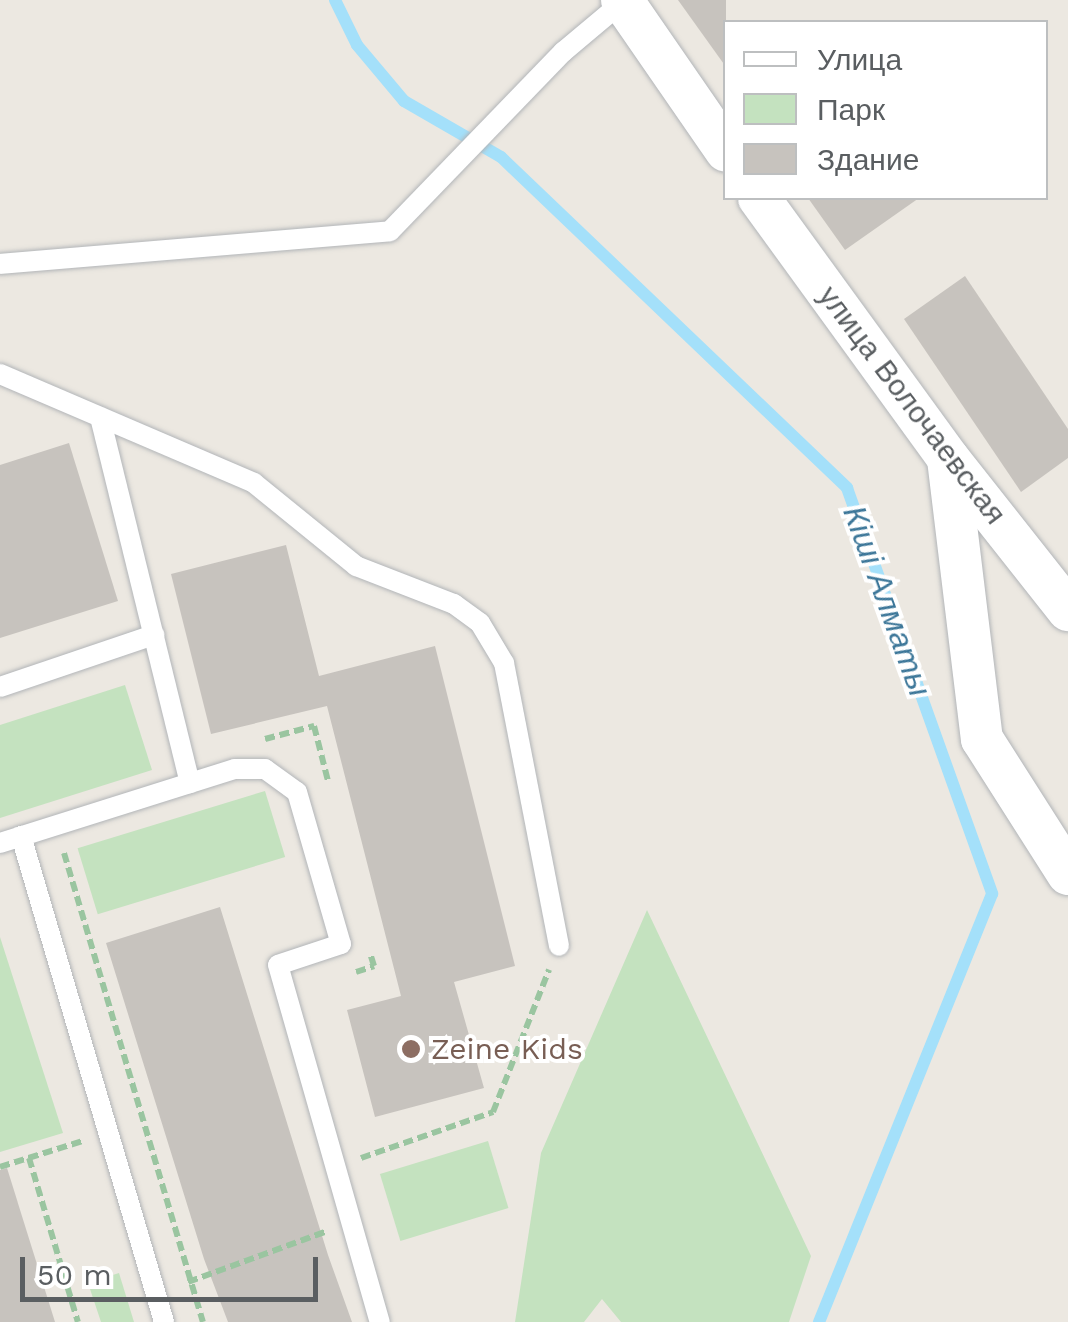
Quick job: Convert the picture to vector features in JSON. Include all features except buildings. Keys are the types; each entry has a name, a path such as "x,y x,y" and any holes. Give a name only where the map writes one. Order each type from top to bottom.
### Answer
{"street":[{"path":"623,1 723,147"},
{"name":"улица Волочаевская","path":"760,200 948,458 1068,610"},
{"name":"улица Волочаевская","path":"948,458 982,738 1068,874"}],"lane":[{"path":"0,264 104,250 390,231 494,123 623,1"},
{"path":"0,374 254,483 356,566 454,604 480,623 504,664 559,946"},
{"path":"100,417 190,783"},
{"path":"0,688 154,635"},
{"path":"0,843 235,769 266,769 297,792 342,944 278,965 380,1322"},
{"path":"21,836 164,1322"}],"path":[{"path":"81,840 62,846 203,1322"},
{"path":"336,1167 493,1112 559,946"},
{"path":"0,1167 108,1133"},
{"path":"29,1158 78,1322"},
{"path":"156,1293 352,1222"}],"green space":[{"path":"125,685 152,770 0,818 0,725"},
{"path":"265,791 285,857 98,914 78,848"},
{"path":"647,910 811,1256 789,1322 621,1322 602,1299 584,1322 515,1322 541,1153"},
{"path":"0,937 63,1133 0,1152"},
{"path":"488,1141 508,1208 400,1241 380,1174"},
{"path":"119,1273 134,1322 101,1322 88,1283"}],"waterway":[{"name":"Кіші Алматы","path":"335,0 357,45 404,101 501,157 847,488 992,894 819,1322"}],"place":[{"name":"Zeine Kids","path":"411,1049"}]}
